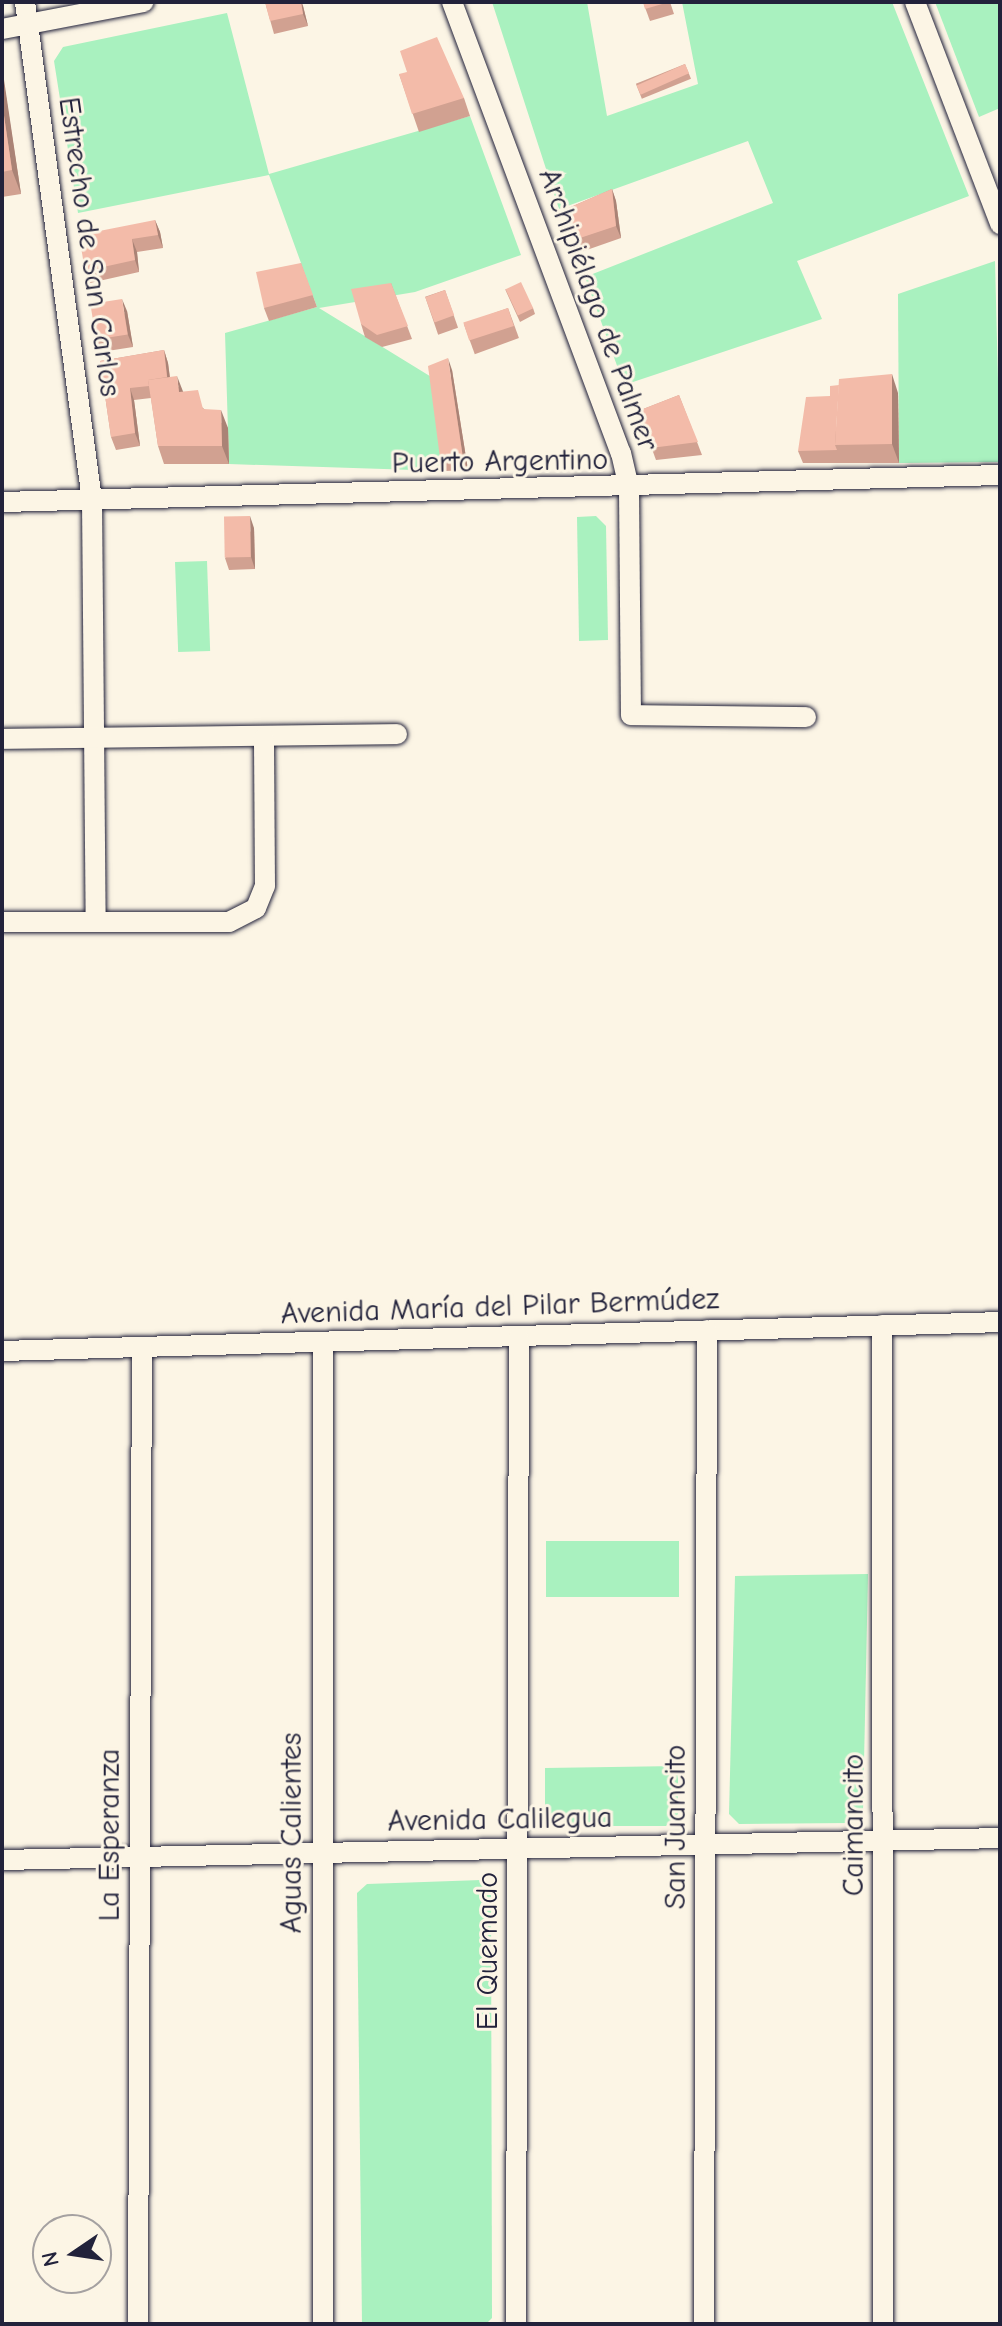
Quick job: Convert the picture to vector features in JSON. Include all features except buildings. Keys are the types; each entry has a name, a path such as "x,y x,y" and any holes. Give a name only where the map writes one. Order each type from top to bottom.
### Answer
{"street":[{"name":"Estrecho de San Carlos","path":"25,2 92,500 97,741 96,921"},
{"path":"2,29 143,2"},
{"name":"Archipiélago de Palmer","path":"452,2 629,489 631,715 806,717"},
{"path":"915,2 1000,224"},
{"name":"Puerto Argentino","path":"2,502 629,489 1000,475"},
{"path":"2,739 97,741 397,734"},
{"path":"2,922 229,922 256,908 265,886 264,738"},
{"name":"Avenida María del Pilar Bermúdez","path":"2,1351 1000,1322"},
{"name":"Caimancito","path":"882,1325 883,2324"},
{"name":"San Juancito","path":"704,2324 707,1330"},
{"name":"El Quemado","path":"516,2324 519,1338"},
{"name":"Aguas Calientes","path":"323,1343 323,2324"},
{"name":"La Esperanza","path":"138,2324 142,1347"},
{"name":"Avenida Calilegua","path":"2,1860 1000,1838"}],"green space":[{"path":"492,2 587,2 607,116 698,84 682,2 892,2 969,196 797,261 822,319 624,385 585,277 773,203 748,141 559,209"},
{"path":"935,2 1000,2 1000,108 979,117"},
{"path":"227,13 269,174 470,116 521,255 415,292 319,308 433,378 445,471 229,464 225,333 317,307 269,175 78,213 54,61 63,47"},
{"path":"995,261 1000,462 899,463 898,294"},
{"path":"596,516 606,526 608,640 579,641 577,517"},
{"path":"207,561 210,651 178,652 175,562"},
{"path":"546,1541 679,1541 679,1597 546,1597"},
{"path":"868,1574 863,1811 852,1823 739,1824 729,1814 735,1576"},
{"path":"678,1766 678,1814 666,1826 554,1826 545,1816 545,1768"},
{"path":"481,1880 491,1889 492,2318 486,2324 362,2324 357,1893 367,1884"}]}
